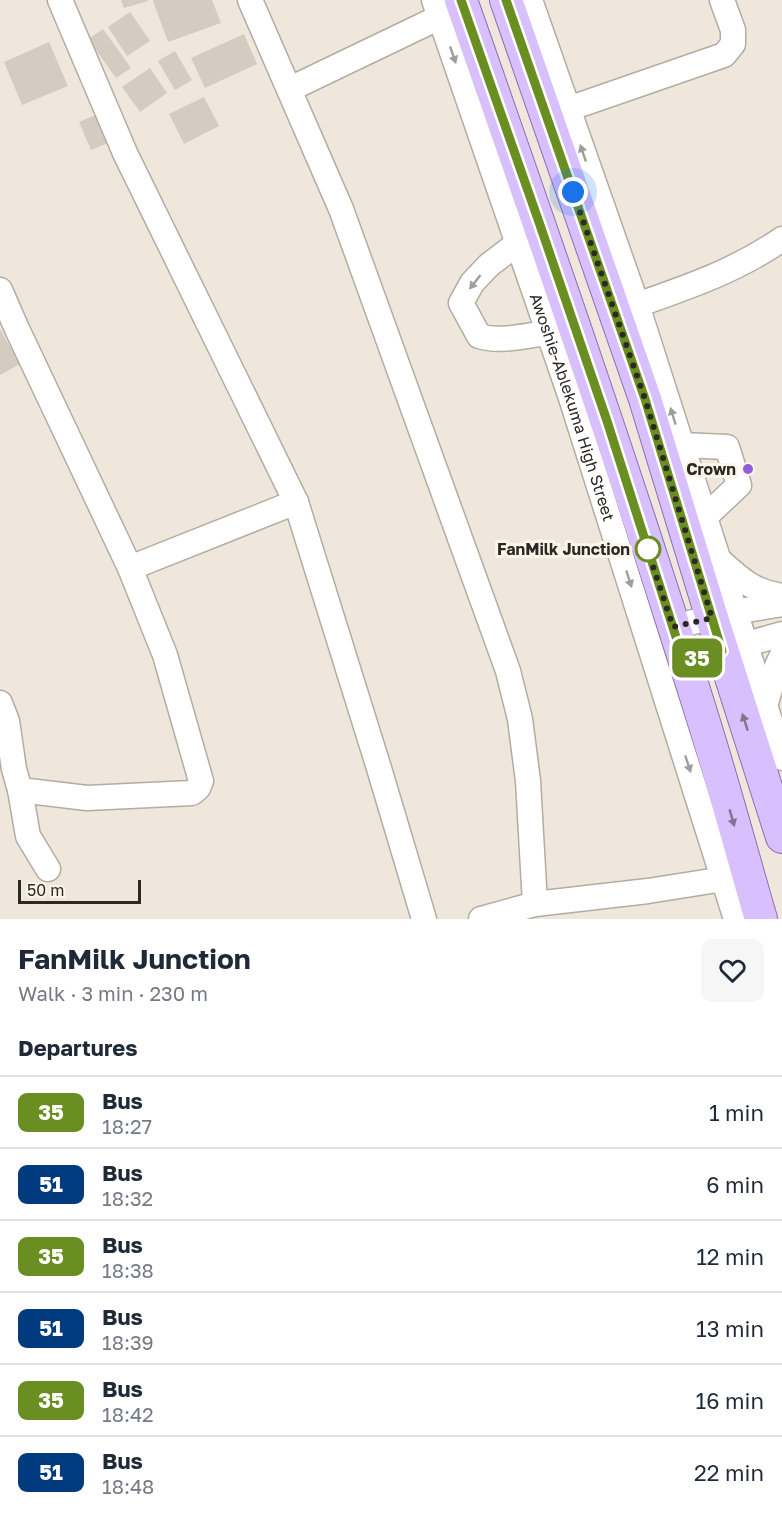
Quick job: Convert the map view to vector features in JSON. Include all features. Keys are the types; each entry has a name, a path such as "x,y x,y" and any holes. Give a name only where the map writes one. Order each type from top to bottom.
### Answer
{"main road":[{"name":"Awoshie-Ablekuma High Street","path":"445,6 524,233 607,421 722,782 761,919"},
{"path":"521,9 645,399 723,615 782,837"}],"street":[{"path":"60,0 125,153 296,502 424,919"},
{"path":"250,0 341,209 508,671 520,719 528,781 535,904"},
{"path":"568,109 724,55 733,44 733,30 722,0"},
{"path":"290,89 445,6"},
{"path":"521,9 568,109 637,305 717,559 723,615"},
{"path":"524,233 472,283 461,303 478,336 498,339 549,333"},
{"name":"Awoshie-Ablekuma High Street","path":"524,233 549,333 736,919"},
{"path":"637,305 706,281 761,254 782,238"},
{"path":"0,290 130,568 165,655 201,781 192,793 87,798 20,790"},
{"path":"682,445 727,447 739,485 704,518"},
{"path":"130,568 296,502"},
{"path":"717,559 755,589 770,595 782,596"},
{"path":"673,627 782,604"},
{"path":"684,662 782,634"},
{"path":"733,647 765,706 782,758"},
{"path":"765,706 782,656"},
{"path":"0,703 7,721 28,836 48,869"},
{"path":"482,919 535,904 648,891 724,879"}],"building":[{"path":"121,0 148,0 148,1 124,8"},
{"path":"154,0 212,0 221,23 168,42"},
{"path":"130,12 150,41 127,56 108,27"},
{"path":"103,29 131,68 116,78 88,39"},
{"path":"244,34 257,64 205,88 191,58"},
{"path":"49,42 68,86 22,105 4,62"},
{"path":"175,51 192,80 175,90 158,61"},
{"path":"150,68 167,93 140,112 122,87"},
{"path":"204,97 219,126 184,144 169,114"},
{"path":"96,115 108,143 91,150 79,122"},
{"path":"0,329 20,364 0,375"}],"bus line":[{"name":"35","path":"461,0 607,421 684,662 722,651 645,399 506,0"}],"place":[{"name":"Crown","path":"748,469"},
{"name":"FanMilk Junction","path":"648,549"}],"route":[{"path":"573,192 645,399 712,618 673,627 646,545 648,549"}]}
